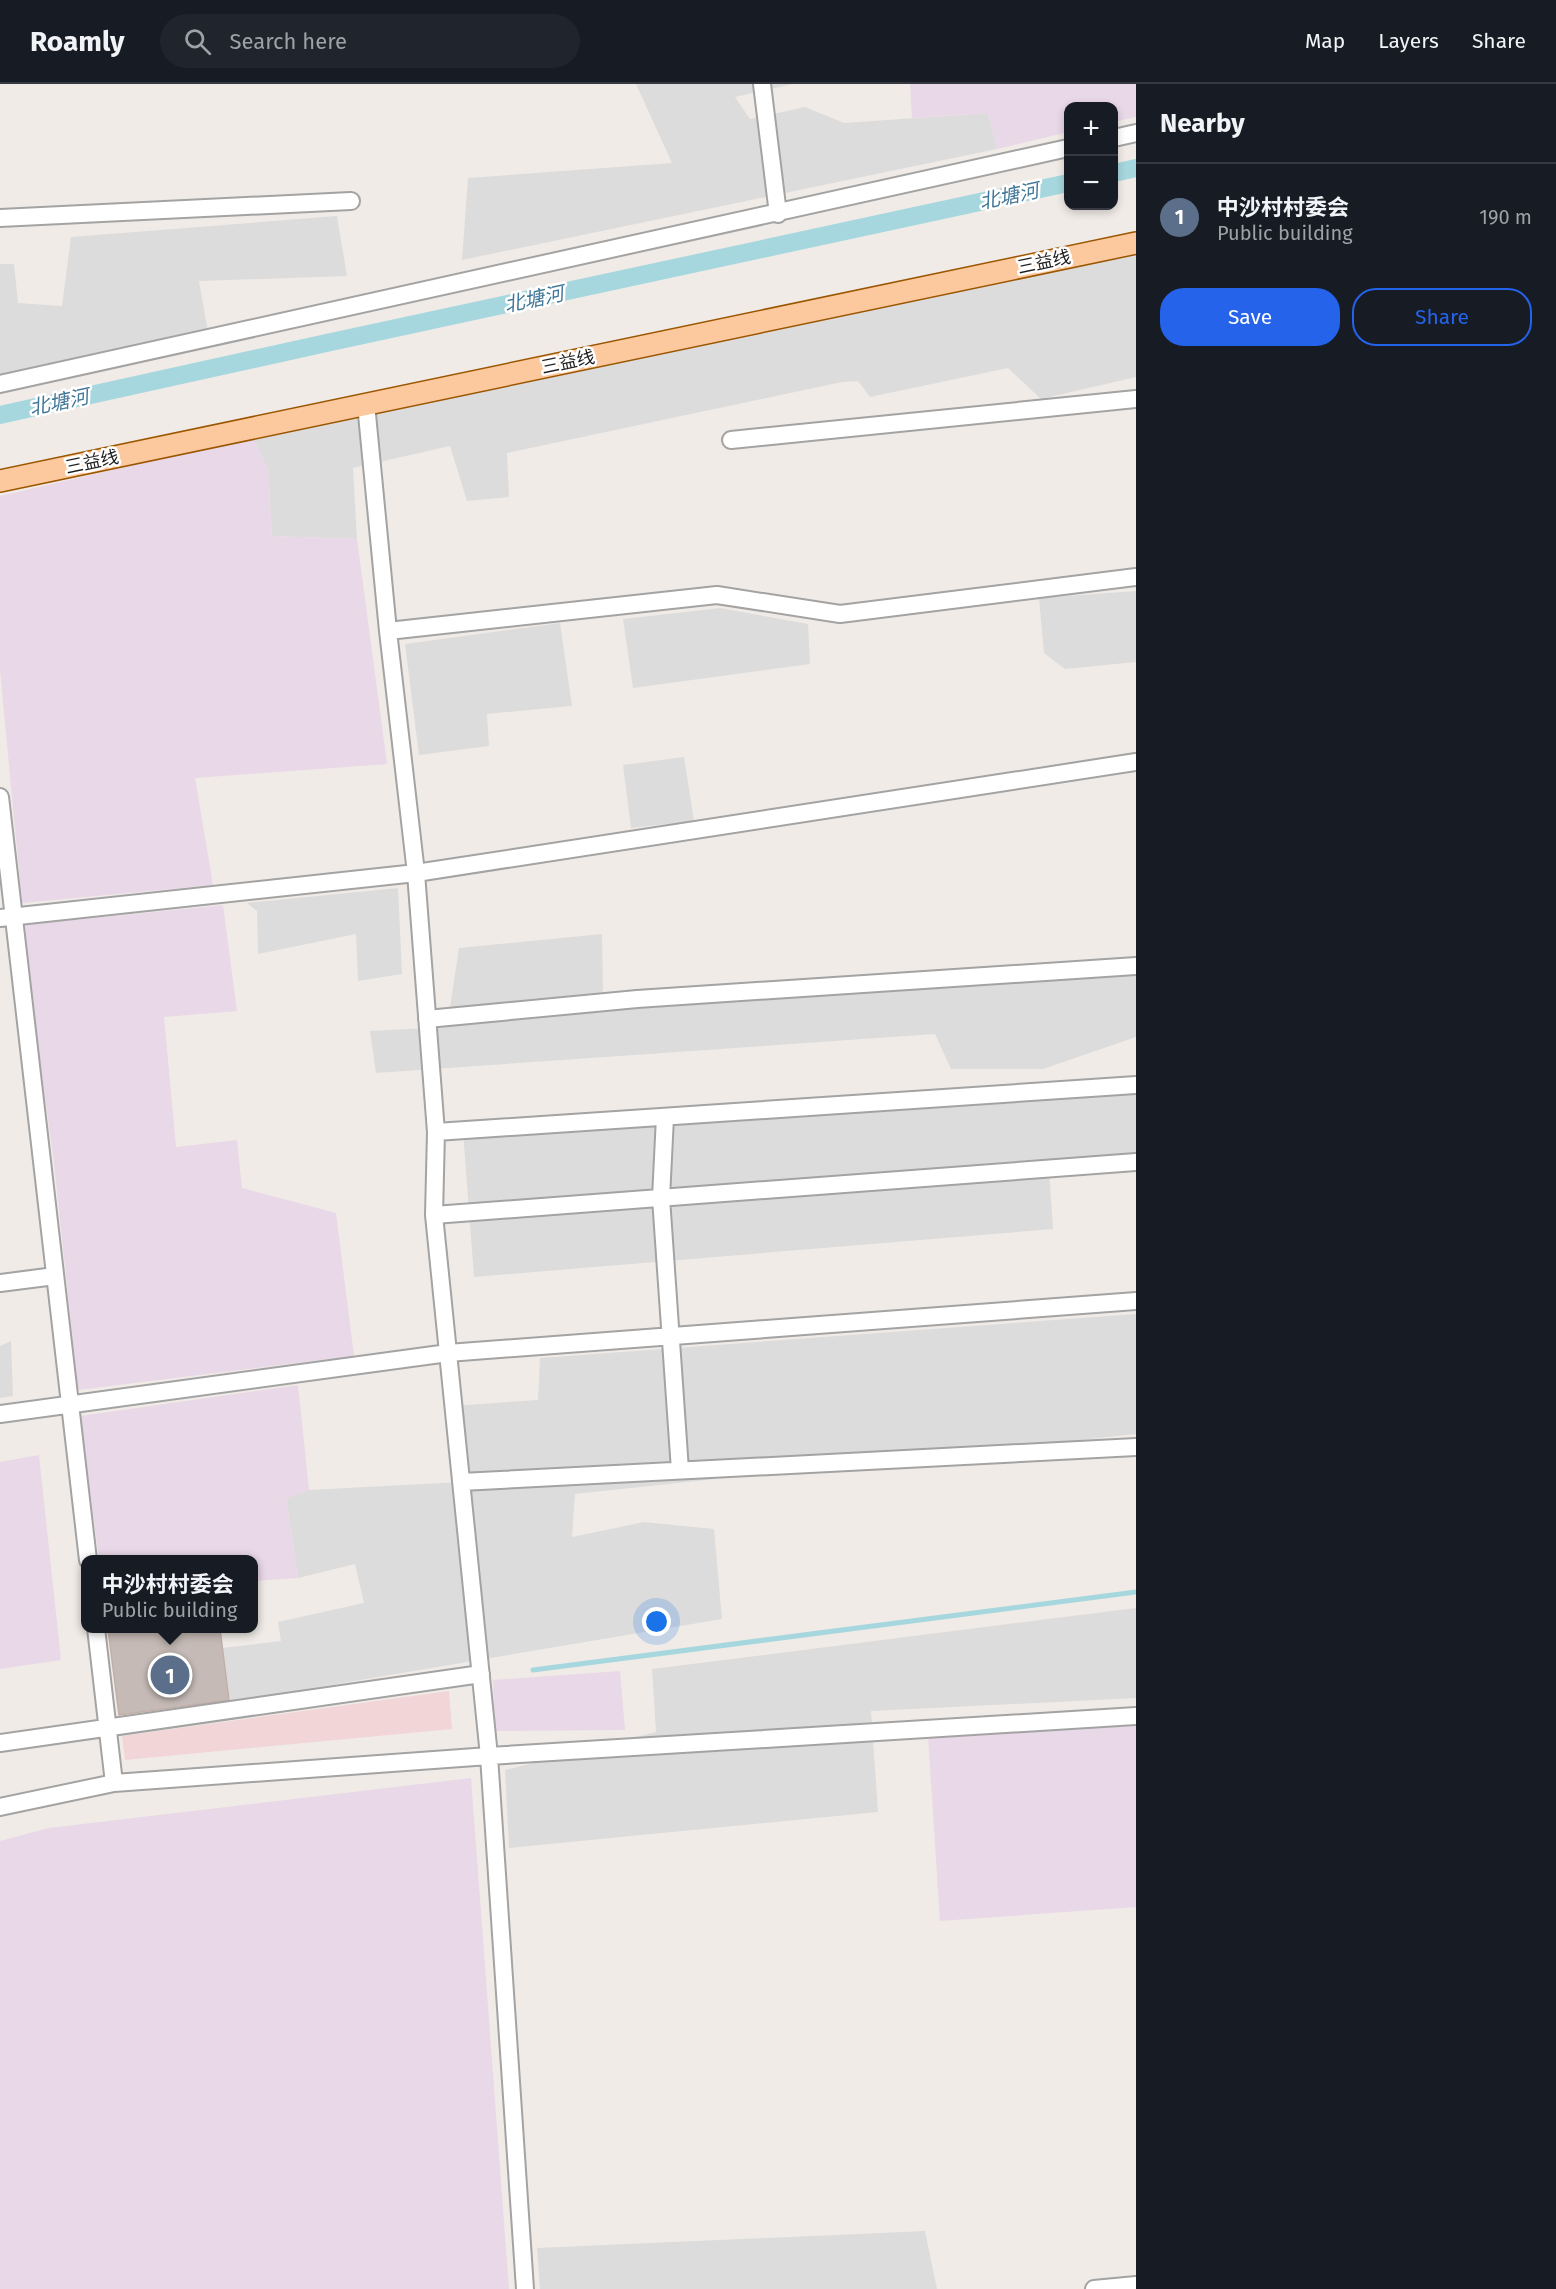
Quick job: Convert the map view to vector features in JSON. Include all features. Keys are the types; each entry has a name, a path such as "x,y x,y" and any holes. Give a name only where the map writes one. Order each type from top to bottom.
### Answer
{"main road":[{"name":"三益线","path":"0,481 1136,243"}],"street":[{"path":"762,84 778,214"},
{"path":"1118,137 1136,133"},
{"path":"0,384 778,214 1064,149"},
{"path":"0,218 351,201"},
{"path":"731,440 1136,399"},
{"path":"366,404 388,631 416,873 436,1132 434,1215 489,1756 525,2289"},
{"path":"388,631 717,595 840,614 1136,577"},
{"path":"7,917 416,873 1136,762"},
{"path":"0,797 7,917 55,1276 87,1555"},
{"path":"427,1019 637,999 1136,966"},
{"path":"436,1132 1136,1085"},
{"path":"665,1117 661,1198 680,1470"},
{"path":"434,1215 1136,1162"},
{"path":"0,1283 55,1276"},
{"path":"0,1414 448,1353 1136,1301"},
{"path":"461,1482 1136,1447"},
{"path":"96,1633 114,1783"},
{"path":"0,1743 481,1674"},
{"path":"0,1807 114,1783 489,1756 1136,1716"},
{"path":"1094,2289 1136,2284"}],"shaded area":[{"path":"636,84 793,84 735,97 750,119 805,107 844,123 988,113 997,149 462,260 468,178 672,163"},
{"path":"910,84 1136,84 1136,117 1118,121 1118,102 1064,102 1064,133 997,149 988,113 912,118"},
{"path":"337,216 347,276 199,281 209,338 0,383 0,264 14,264 18,303 62,306 71,237"},
{"path":"1136,251 1136,377 1041,399 1008,368 870,397 858,381 842,382 507,453 509,497 467,501 450,446 353,468 357,539 272,536 268,470 253,437"},
{"path":"253,437 268,470 272,536 357,539 387,764 195,778 213,885 22,903 0,670 0,496"},
{"path":"1136,591 1136,662 1065,669 1044,653 1039,598"},
{"path":"720,608 808,624 810,664 633,688 623,619"},
{"path":"560,623 572,706 487,714 489,746 419,755 405,644"},
{"path":"684,757 694,821 631,828 623,765"},
{"path":"398,888 402,974 358,981 356,934 258,954 257,911 247,903"},
{"path":"223,905 237,1011 164,1017 176,1147 237,1140 242,1188 336,1213 354,1356 78,1390 54,1163 35,1026 25,925"},
{"path":"602,934 603,994 1136,959 1136,1037 1043,1069 951,1069 935,1034 376,1073 370,1031 447,1027 459,948"},
{"path":"1136,1085 1136,1162 1049,1169 1053,1229 474,1277 463,1131"},
{"path":"1136,1314 1136,1434 575,1494 572,1537 644,1522 714,1529 722,1619 230,1702 222,1648 281,1641 278,1622 364,1603 355,1564 298,1578 286,1498 309,1490 461,1482 453,1406 538,1400 540,1358"},
{"path":"11,1341 13,1396 0,1398 0,1346"},
{"path":"298,1385 309,1490 286,1499 298,1578 258,1581 258,1555 98,1555 80,1416"},
{"path":"39,1455 61,1660 0,1669 0,1462"},
{"path":"1136,1608 1136,1698 871,1711 878,1812 509,1848 505,1770 656,1732 652,1669"},
{"path":"620,1671 625,1730 495,1731 493,1680"},
{"path":"449,1691 452,1729 125,1760 122,1736"},
{"path":"1136,1726 1136,1907 940,1921 928,1736"},
{"path":"471,1778 509,2289 0,2289 0,1841 49,1828"},
{"path":"925,2231 937,2289 540,2289 537,2248"}],"building":[{"path":"109,1633 221,1633 229,1700 119,1715"}],"waterway":[{"name":"北塘河","path":"1118,172 1136,168"},
{"name":"北塘河","path":"0,415 1064,184"},
{"path":"533,1670 1136,1592"}],"place":[{"name":"中沙村村委会","path":"170,1675"}]}
